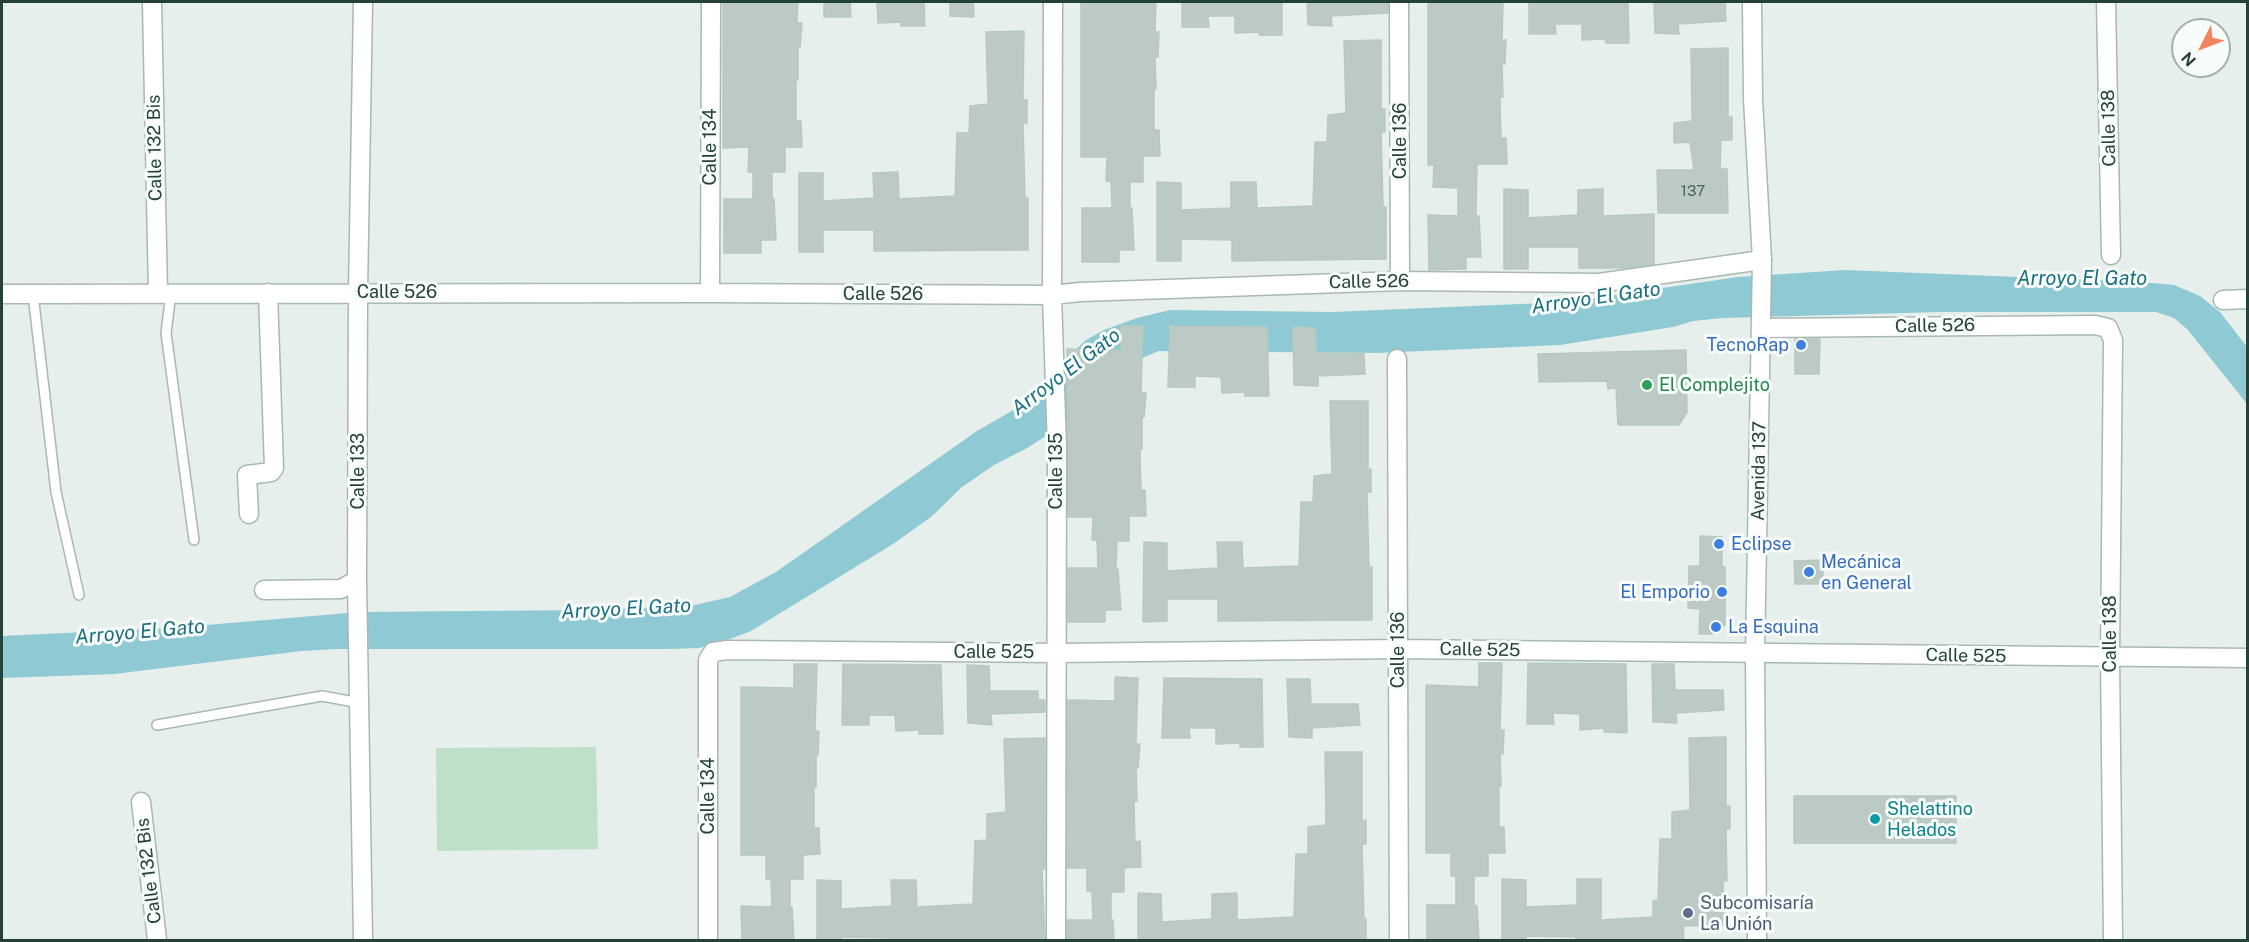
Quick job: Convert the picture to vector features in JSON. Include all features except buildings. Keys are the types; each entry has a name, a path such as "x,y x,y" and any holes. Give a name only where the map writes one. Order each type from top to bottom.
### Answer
{"street":[{"name":"Calle 132 Bis","path":"152,2 164,293"},
{"name":"Calle 133","path":"363,2 358,292 357,584 363,940"},
{"name":"Calle 134","path":"710,292 711,2"},
{"name":"Calle 135","path":"1053,2 1052,295 1057,447 1056,940"},
{"name":"Calle 136","path":"1399,2 1400,281"},
{"name":"Avenida 137","path":"1752,2 1753,99 1762,260 1755,654 1757,940"},
{"name":"Calle 138","path":"2106,2 2111,255"},
{"name":"Calle 526","path":"2,294 710,292 1052,295 1080,292 1400,281 1599,283 1762,260"},
{"path":"249,514 247,475 272,472 274,468 268,293"},
{"path":"2223,300 2247,299"},
{"name":"Calle 526","path":"1762,328 2095,325 2108,328"},
{"name":"Calle 138","path":"2108,328 2113,340 2110,657 2113,940"},
{"name":"Calle 136","path":"1397,359 1399,940"},
{"path":"264,590 341,589 357,584"},
{"name":"Calle 525","path":"713,652 739,650 1056,652 1398,649 2247,658"},
{"name":"Calle 134","path":"708,940 708,660 713,652"},
{"name":"Calle 132 Bis","path":"141,802 157,940"}],"lane":[{"path":"164,293 166,333 194,540"},
{"path":"33,294 56,492 79,596"},
{"path":"157,725 322,696 360,703"}],"green space":[{"path":"596,747 598,849 437,851 436,748"}],"water":[{"name":"Arroyo El Gato","path":"1845,270 2174,285 2200,296 2220,312 2247,347 2247,404 2188,330 2174,318 2156,312 1940,312 1723,318 1693,321 1673,327 1560,345 1376,353 1159,351 1139,359 1057,429 994,465 962,487 931,517 893,544 751,631 725,641 699,648 668,649 336,649 302,651 114,674 2,678 2,636 171,628 360,612 587,610 690,606 730,597 776,572 977,431 1029,401 1048,386 1071,354 1086,340 1104,330 1137,318 1170,310 1333,312 1567,302 1738,277"}],"place":[{"name":"TecnoRap","path":"1801,345"},
{"name":"El Complejito","path":"1647,385"},
{"name":"Eclipse","path":"1719,544"},
{"name":"Mecánica en General","path":"1809,572"},
{"name":"El Emporio","path":"1722,592"},
{"name":"La Esquina","path":"1716,627"},
{"name":"Shelattino Helados","path":"1875,819"},
{"name":"Subcomisaría La Unión","path":"1688,913"}]}
